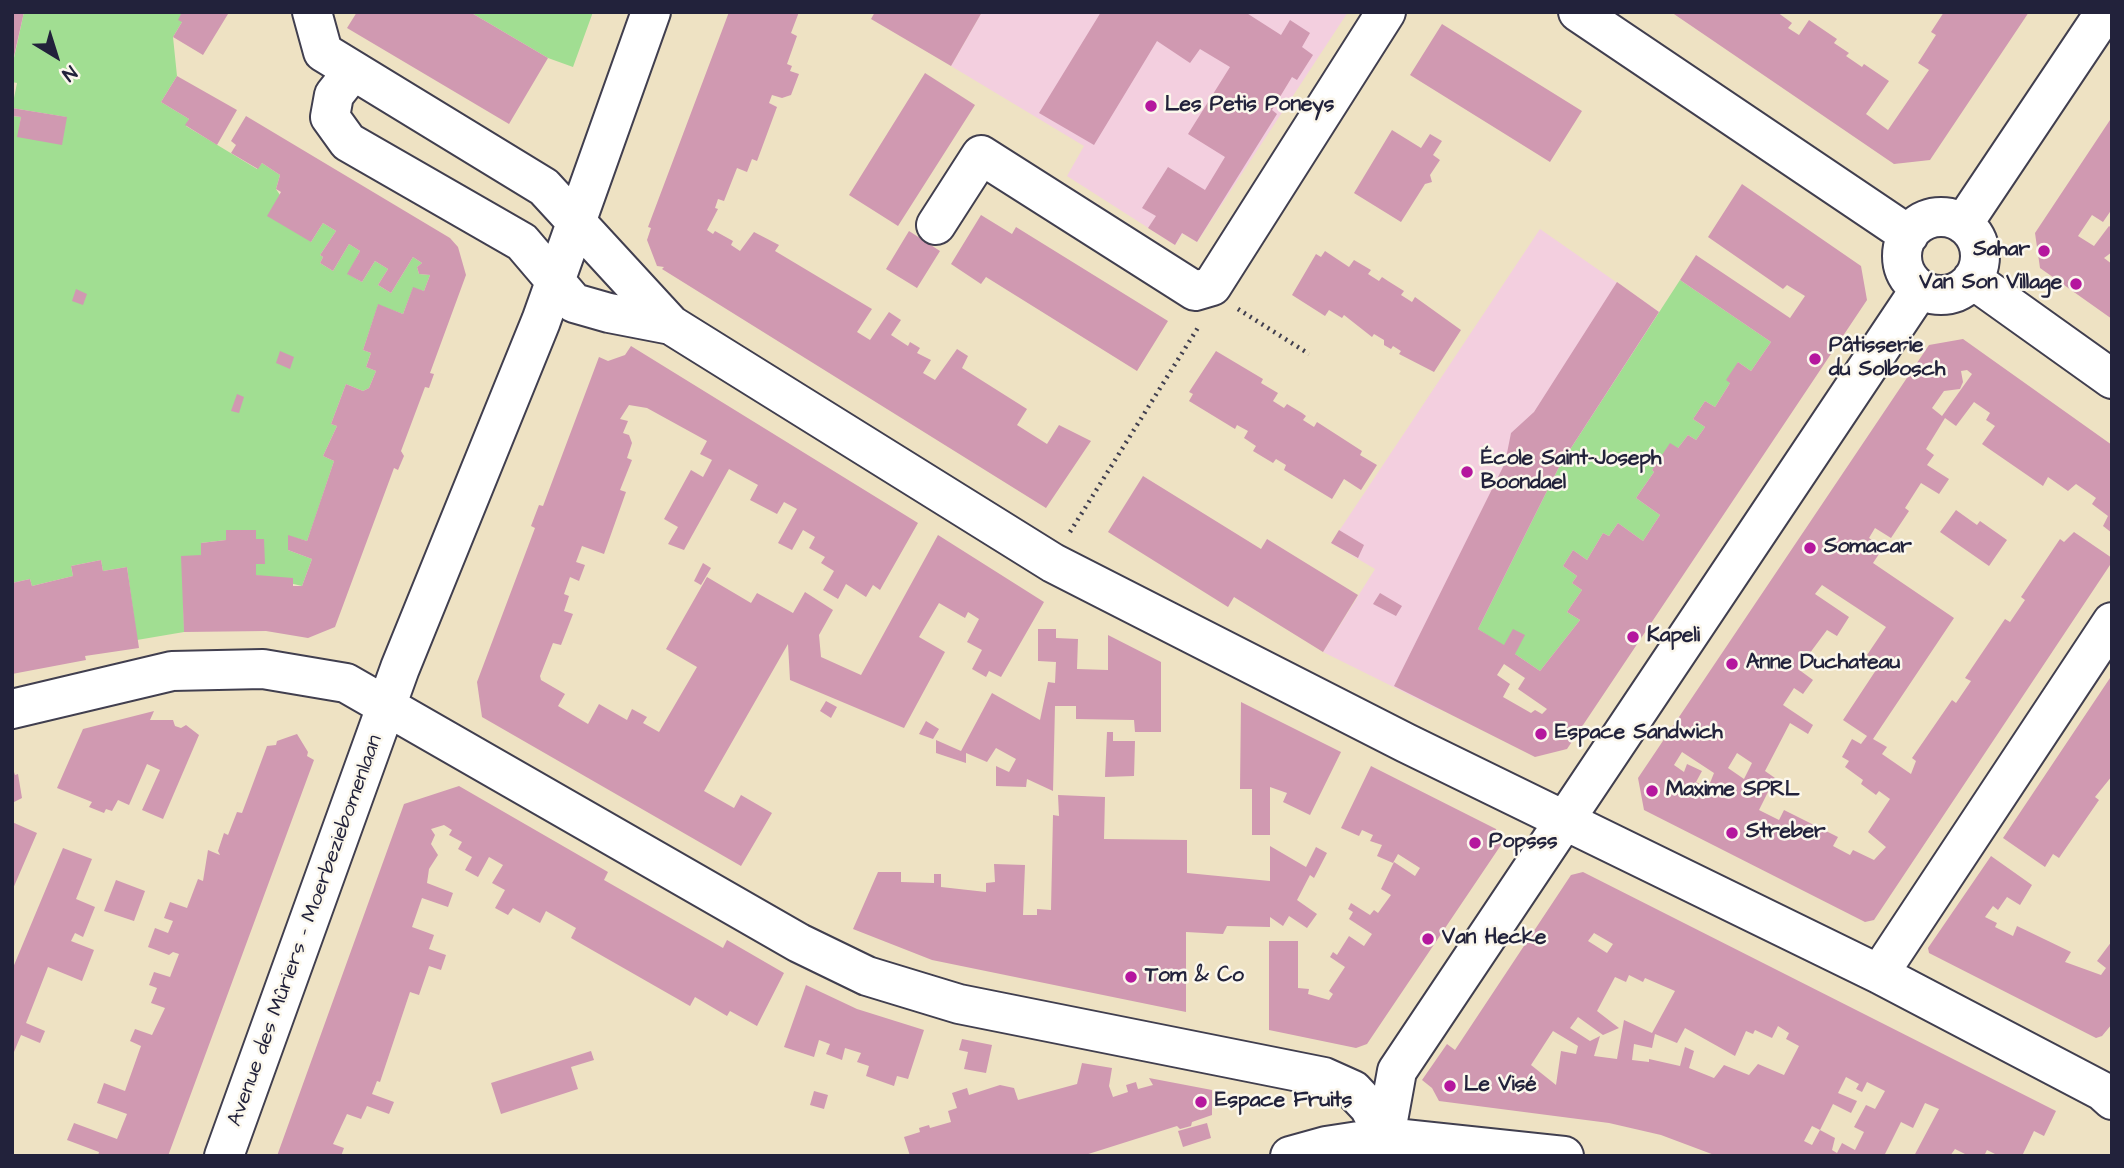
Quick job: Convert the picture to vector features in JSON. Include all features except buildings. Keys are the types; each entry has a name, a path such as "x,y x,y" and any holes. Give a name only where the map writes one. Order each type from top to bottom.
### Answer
{"street":[{"path":"312,12 323,52 544,187 671,325 1053,562 1171,626 2109,1090"},
{"name":"Avenue des Mûriers - Moerbeziebomenlaan","path":"224,1156 389,706 405,655 556,280 651,12"},
{"path":"936,225 981,155 1195,290 1212,285 1386,12"},
{"path":"1578,12 1909,235"},
{"path":"1963,224 2105,12"},
{"path":"353,71 334,95 330,117 348,142 522,242 574,303 671,325"},
{"path":"1933,218 1949,218 1963,224 1974,235 1979,250 1979,265 1972,279 1961,289 1948,295 1920,289 1909,278 1903,264 1903,249 1909,235 1919,224 1933,218"},
{"path":"1972,279 2112,379"},
{"path":"1385,1137 1397,1071 1920,289"},
{"path":"1878,974 2112,622"},
{"path":"12,709 173,671 263,669 346,683 799,943 867,976 959,1004 1324,1077 1353,1090 1369,1107 1385,1137"},
{"path":"1290,1156 1385,1137 1564,1156"}],"path":[{"path":"1237,308 1309,354"},
{"path":"1070,532 1203,319"}],"shaded area":[{"name":"Les Petis Poneys","path":"982,12 1348,12 1197,242 1183,233 1175,245 1067,176 1084,146 951,66"},
{"name":"École Saint-Joseph Boondael","path":"1540,229 1659,312 1560,465 1438,709 1323,652 1375,569 1331,543"}],"green space":[{"path":"24,12 182,13 182,22 173,37 177,76 161,102 189,119 186,126 257,169 262,163 280,175 276,189 311,242 323,223 336,231 320,255 323,257 320,263 333,271 349,244 360,251 348,274 362,282 375,261 388,269 378,285 391,293 413,257 422,263 417,267 419,274 430,275 424,291 413,288 403,314 378,305 363,350 371,353 366,367 376,371 369,388 363,391 346,384 331,424 337,426 323,456 334,461 307,541 288,536 288,550 312,559 302,586 256,575 256,564 265,564 256,539 256,530 226,530 226,540 201,543 201,555 183,575 184,632 137,640 127,567 103,571 101,560 71,566 73,576 32,586 30,579 12,583 12,116 21,117 18,137 66,117 12,108 17,83 12,82 12,67"},
{"path":"470,12 593,12 573,67 548,58"},
{"path":"1680,280 1771,342 1751,371 1738,362 1730,383 1715,407 1705,401 1693,419 1705,427 1696,440 1688,435 1678,448 1652,470 1654,472 1636,498 1660,515 1643,541 1618,523 1609,536 1603,533 1587,560 1573,550 1563,566 1577,576 1572,583 1582,590 1567,612 1580,620 1540,671 1478,629 1560,465"}],"place":[{"name":"Les Petis Poneys","path":"1151,106"},
{"name":"Sahar","path":"2044,251"},
{"name":"Van Son Village","path":"2076,284"},
{"name":"Pâtisserie du Solbosch","path":"1815,359"},
{"name":"École Saint-Joseph Boondael","path":"1467,472"},
{"name":"Somacar","path":"1810,548"},
{"name":"Kapeli","path":"1633,637"},
{"name":"Anne Duchateau","path":"1732,664"},
{"name":"Espace Sandwich","path":"1541,734"},
{"name":"Maxime SPRL","path":"1652,791"},
{"name":"Streber","path":"1732,833"},
{"name":"Popsss","path":"1475,843"},
{"name":"Van Hecke","path":"1428,939"},
{"name":"Tom & Co","path":"1131,977"},
{"name":"Le Visé","path":"1450,1086"},
{"name":"Espace Fruits","path":"1201,1102"}]}
